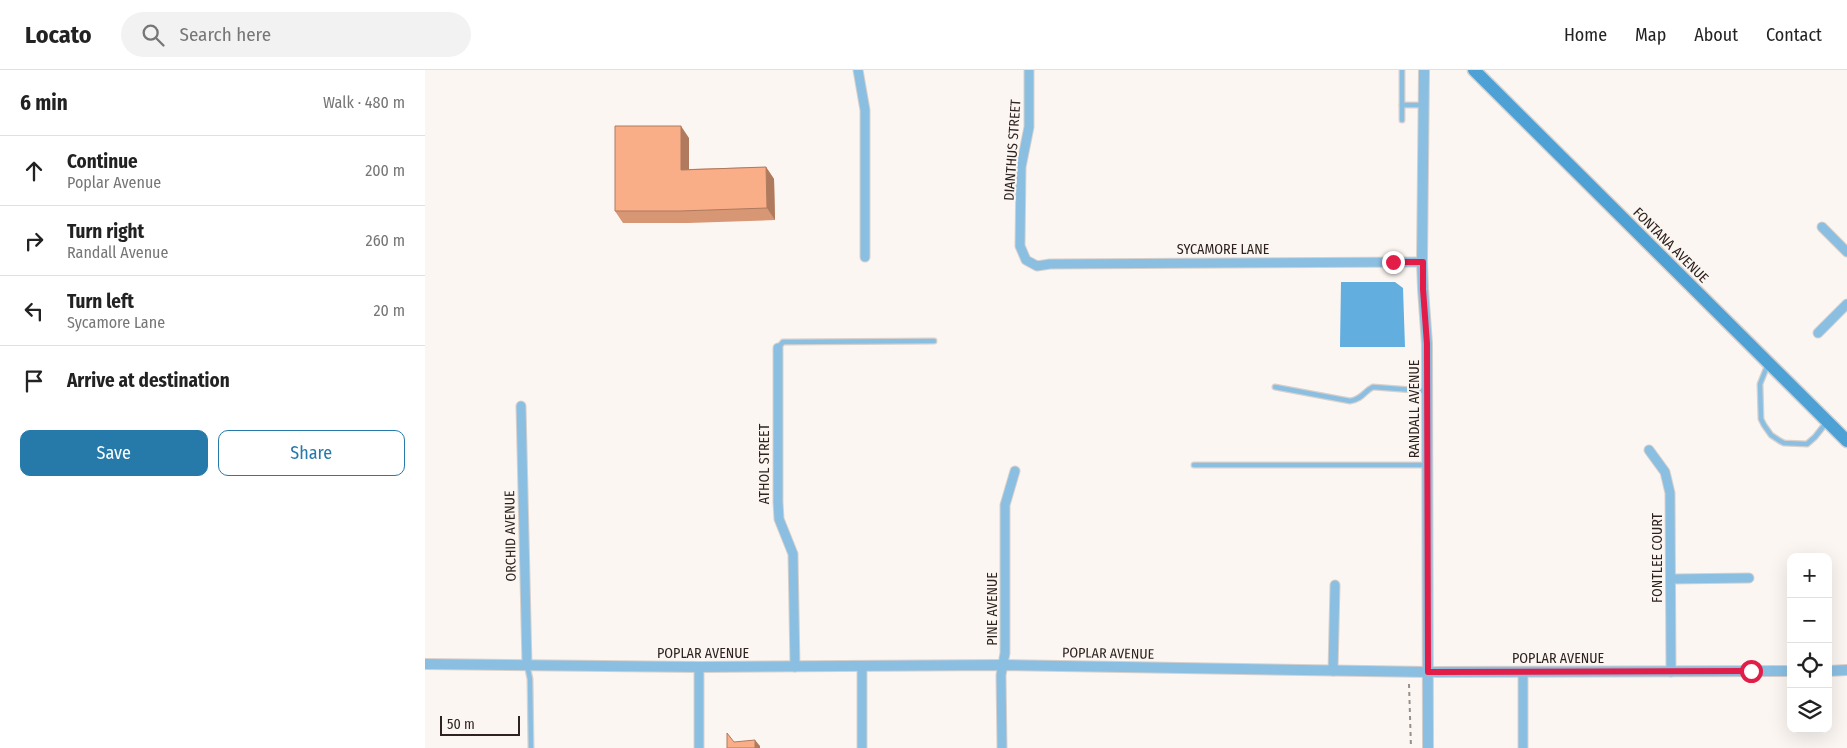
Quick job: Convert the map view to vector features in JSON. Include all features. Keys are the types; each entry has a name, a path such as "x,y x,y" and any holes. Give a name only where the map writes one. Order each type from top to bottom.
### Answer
{"main road":[{"name":"FONTANA AVENUE","path":"1474,70 1847,441"}],"street":[{"path":"858,70 865,110 865,257"},
{"name":"DIANTHUS STREET","path":"1025,260 1020,246 1021,167 1029,127 1029,70"},
{"name":"RANDALL AVENUE","path":"1424,70 1423,289 1427,344 1428,748"},
{"path":"1822,227 1847,252"},
{"name":"SYCAMORE LANE","path":"1025,260 1037,266 1050,264 1423,262"},
{"path":"1819,333 1847,304"},
{"name":"ATHOL STREET","path":"778,348 777,502 779,519 793,554 795,667"},
{"name":"ORCHID AVENUE","path":"521,406 527,666"},
{"name":"FONTLEE COURT","path":"1649,450 1665,472 1669,482 1671,672"},
{"name":"PINE AVENUE","path":"1002,748 1001,674 1005,653 1005,505 1015,471"},
{"path":"1671,579 1749,578"},
{"path":"1333,670 1335,585"},
{"name":"POPLAR AVENUE","path":"425,664 699,667 1003,665 1428,672 1787,671"},
{"path":"862,666 862,748"},
{"path":"699,667 699,748"},
{"path":"1832,671 1847,670"},
{"path":"1523,672 1523,748"}],"lane":[{"path":"1403,70 1403,120"},
{"path":"1403,105 1424,105"},
{"path":"778,348 783,342 934,341"},
{"path":"1769,363 1760,384 1761,419 1771,435 1784,443 1807,444 1827,421"},
{"path":"1275,387 1350,401 1357,400 1369,389 1373,388 1427,391"},
{"path":"1194,465 1428,465"},
{"path":"527,666 530,679 531,748"}],"path":[{"path":"1409,684 1411,748"}],"water":[{"path":"1341,282 1395,282 1403,288 1405,347 1340,347"}],"building":[{"path":"615,126 681,126 681,170 766,167 767,208 615,211"},
{"path":"727,733 734,742 755,740 755,748 727,748"}],"route":[{"path":"1393,262 1423,262 1427,344 1428,672 1751,671"}]}
